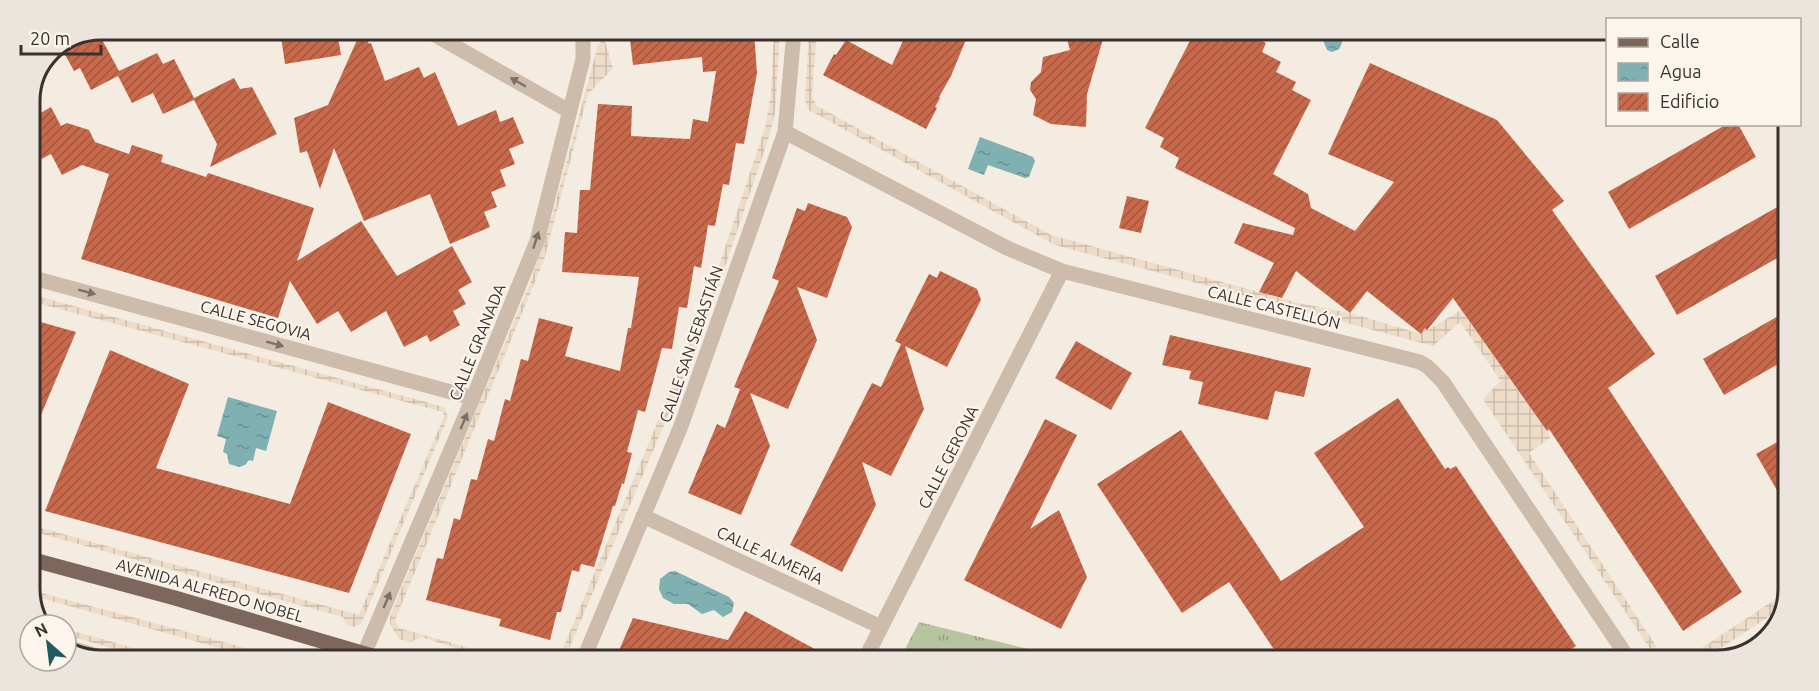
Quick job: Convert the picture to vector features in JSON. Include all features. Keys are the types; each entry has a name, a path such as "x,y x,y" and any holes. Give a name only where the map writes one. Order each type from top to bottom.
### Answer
{"main road":[{"name":"AVENIDA ALFREDO NOBEL","path":"41,562 350,650"}],"street":[{"path":"444,40 569,111"},
{"name":"CALLE GRANADA","path":"377,650 473,398 537,241 583,59 583,40"},
{"name":"CALLE SAN SEBASTIÁN","path":"587,650 681,426 785,132 793,40"},
{"name":"CALLE CASTELLÓN","path":"785,132 1006,248 1062,271 1419,362 1428,367 1443,382 1620,650"},
{"name":"CALLE GERONA","path":"870,650 1062,271"},
{"name":"CALLE SEGOVIA","path":"40,280 473,398"},
{"name":"CALLE ALMERÍA","path":"643,516 881,627"}],"green space":[{"path":"919,622 1032,650 905,650"}],"shaded area":[{"path":"600,40 605,40 613,68 588,94 544,260 395,620 399,628 476,650 462,650 421,637 411,642 399,639 390,624 390,616 531,281 553,212 598,45"},
{"path":"774,40 780,40 775,113 769,137 697,347 568,650 562,650 704,311 765,128 771,95"},
{"path":"809,40 816,40 812,94 817,106 1051,235 1298,303 1350,313 1421,334 1425,328 1428,330 1461,310 1551,437 1529,453 1659,650 1651,650 1483,399 1501,381 1460,322 1433,346 1055,245 809,110 805,100"},
{"path":"40,297 444,407 448,417 361,624 353,627 347,625 343,617 41,534 41,528 359,615 444,417 443,412 40,304"},
{"path":"41,593 252,650 226,650 42,598"},
{"path":"1777,598 1773,614 1718,650 1699,650"},
{"path":"78,632 141,650 118,650 78,638"}],"water":[{"path":"1323,40 1342,40 1339,49 1332,52 1327,50"},
{"path":"980,137 1033,157 1035,161 1029,177 1025,178 988,165 984,175 968,169"},
{"path":"228,397 277,411 266,451 256,448 253,461 249,460 245,465 239,467 229,464 227,454 223,452 226,439 217,436"},
{"path":"675,571 729,597 734,603 732,612 723,617 714,610 702,614 688,604 674,604 663,598 659,589 660,579 669,572"}],"building":[{"path":"102,40 119,71 157,53 163,64 174,59 194,98 234,78 240,89 252,87 277,134 210,167 217,144 194,100 163,114 153,93 132,103 118,76 91,90 80,68 74,71 64,53 78,45 90,42"},
{"path":"281,40 338,40 341,55 285,64"},
{"path":"357,40 367,40 369,44 371,43 385,81 419,67 424,78 435,72 458,126 496,110 500,122 513,117 524,143 509,149 515,164 500,170 506,186 491,192 497,207 484,212 490,227 450,244 430,194 364,221 334,148 320,189 307,151 300,153 294,118 328,105"},
{"path":"630,40 755,40 757,73 744,144 736,143 729,185 723,184 715,226 708,225 701,268 694,266 687,308 679,307 672,349 662,348 645,412 638,410 627,452 632,453 624,484 622,483 615,506 613,506 594,567 581,564 579,572 572,570 561,612 557,612 550,640 499,626 501,619 426,600 437,558 443,559 454,518 460,520 471,479 477,480 488,439 494,441 505,399 510,401 521,359 528,361 539,318 573,327 565,356 620,371 628,328 631,328 639,277 562,272 565,232 577,233 580,190 590,190 598,104 632,106 631,136 690,139 693,119 708,122 716,71 703,72 702,57 633,65"},
{"path":"846,40 892,65 903,40 966,40 926,129 823,75 834,54 836,55"},
{"path":"1067,40 1103,40 1087,94 1086,127 1051,124 1033,115 1036,99 1030,90 1031,82 1041,72 1043,57 1070,50"},
{"path":"1190,40 1260,40 1266,43 1262,52 1281,62 1276,72 1296,82 1292,90 1311,100 1273,174 1308,194 1311,208 1355,231 1394,182 1328,154 1370,63 1497,120 1564,201 1552,210 1655,354 1608,388 1742,592 1683,631 1549,429 1547,431 1453,298 1427,330 1425,328 1421,334 1367,291 1350,313 1296,271 1282,298 1259,292 1274,263 1234,243 1243,223 1293,235 1295,228 1175,168 1179,158 1160,147 1164,138 1145,128"},
{"path":"51,107 61,126 67,123 89,130 95,142 129,154 132,145 163,155 161,162 206,177 208,173 314,208 297,261 361,221 397,276 452,246 472,282 458,290 466,304 453,311 460,325 430,342 427,335 404,347 386,311 351,332 338,311 317,324 290,281 278,318 81,259 109,174 82,165 62,175 51,154 40,160 40,113"},
{"path":"1724,126 1739,126 1756,157 1629,229 1608,192"},
{"path":"1127,196 1149,201 1141,233 1119,228"},
{"path":"808,203 847,217 852,227 827,298 797,287 817,340 788,409 750,393 770,446 741,515 688,493 717,424 725,428 740,389 734,387 779,281 772,278 797,208 805,211"},
{"path":"1778,207 1778,258 1677,315 1655,276"},
{"path":"940,271 977,289 981,300 947,367 905,346 924,409 891,476 862,462 876,505 842,572 790,545 872,383 881,387 901,344 895,341 929,274 937,278"},
{"path":"1778,316 1778,364 1724,395 1703,359"},
{"path":"40,322 76,332 41,416"},
{"path":"1170,335 1311,368 1304,397 1275,391 1268,420 1198,404 1203,382 1189,379 1191,371 1162,365"},
{"path":"1076,341 1132,373 1111,410 1055,378"},
{"path":"110,350 189,384 156,468 290,504 328,402 411,434 349,593 45,511"},
{"path":"1398,398 1445,469 1456,466 1576,646 1570,650 1274,650 1229,582 1182,613 1097,484 1181,430 1281,581 1364,527 1314,453"},
{"path":"1045,419 1077,435 1030,529 1059,510 1087,577 1061,629 964,580"},
{"path":"1778,442 1778,492 1756,454"},
{"path":"745,611 816,650 619,650 633,618 728,640"}]}
